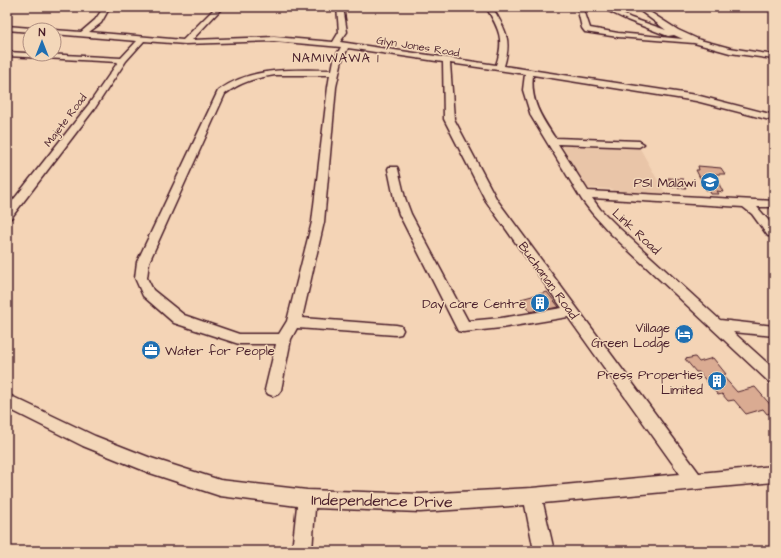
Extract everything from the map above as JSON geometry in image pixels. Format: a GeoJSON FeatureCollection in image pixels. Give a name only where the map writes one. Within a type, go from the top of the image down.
{"type":"FeatureCollection","features":[{"type":"Feature","properties":{"kind":"street"},"geometry":{"type":"LineString","coordinates":[[82,34],[98,21],[107,7]]}},
{"type":"Feature","properties":{"kind":"street"},"geometry":{"type":"LineString","coordinates":[[185,42],[220,7]]}},
{"type":"Feature","properties":{"kind":"street"},"geometry":{"type":"LineString","coordinates":[[273,390],[284,339],[287,331],[294,323],[318,222],[332,87],[343,32],[340,7]]}},
{"type":"Feature","properties":{"kind":"street"},"geometry":{"type":"LineString","coordinates":[[489,7],[500,26],[506,43],[505,52],[499,69]]}},
{"type":"Feature","properties":{"kind":"street"},"geometry":{"type":"LineString","coordinates":[[580,7],[588,30],[618,35],[700,43],[746,53],[774,57]]}},
{"type":"Feature","properties":{"kind":"street"},"geometry":{"type":"LineString","coordinates":[[603,7],[629,19],[700,43]]}},
{"type":"Feature","properties":{"kind":"street"},"geometry":{"type":"LineString","coordinates":[[638,7],[686,38]]}},
{"type":"Feature","properties":{"kind":"street"},"geometry":{"type":"LineString","coordinates":[[7,28],[22,29]]}},
{"type":"Feature","properties":{"kind":"street","name":"Glyn Jones Road"},"geometry":{"type":"LineString","coordinates":[[62,33],[185,42],[268,39],[340,45],[644,89],[696,98],[774,118]]}},
{"type":"Feature","properties":{"kind":"street","name":"Majete Road"},"geometry":{"type":"LineString","coordinates":[[7,216],[77,125],[124,60],[143,38]]}},
{"type":"Feature","properties":{"kind":"street"},"geometry":{"type":"LineString","coordinates":[[9,56],[124,60]]}},
{"type":"Feature","properties":{"kind":"street","name":"Buchanan Road"},"geometry":{"type":"LineString","coordinates":[[448,61],[446,63],[446,79],[449,119],[459,141],[492,201],[695,481]]}},
{"type":"Feature","properties":{"kind":"street"},"geometry":{"type":"LineString","coordinates":[[284,339],[239,339],[179,319],[148,293],[141,278],[143,262],[220,93],[227,87],[254,76],[267,74],[335,72]]}},
{"type":"Feature","properties":{"kind":"street","name":"Link Road"},"geometry":{"type":"LineString","coordinates":[[529,73],[527,90],[536,116],[596,211],[615,231],[774,378]]}},
{"type":"Feature","properties":{"kind":"street"},"geometry":{"type":"LineString","coordinates":[[552,141],[639,144]]}},
{"type":"Feature","properties":{"kind":"street"},"geometry":{"type":"LineString","coordinates":[[393,169],[404,213],[426,256],[454,304],[463,327],[501,323],[572,311]]}},
{"type":"Feature","properties":{"kind":"street"},"geometry":{"type":"LineString","coordinates":[[584,194],[747,204],[774,204]]}},
{"type":"Feature","properties":{"kind":"street"},"geometry":{"type":"LineString","coordinates":[[747,204],[756,212],[772,233]]}},
{"type":"Feature","properties":{"kind":"street"},"geometry":{"type":"LineString","coordinates":[[294,323],[396,330]]}},
{"type":"Feature","properties":{"kind":"street"},"geometry":{"type":"LineString","coordinates":[[718,325],[774,331]]}},
{"type":"Feature","properties":{"kind":"street","name":"Independence Drive"},"geometry":{"type":"LineString","coordinates":[[7,402],[89,441],[150,465],[220,488],[307,499],[420,503],[532,496],[774,474]]}},
{"type":"Feature","properties":{"kind":"street"},"geometry":{"type":"LineString","coordinates":[[532,496],[544,551]]}},
{"type":"Feature","properties":{"kind":"street"},"geometry":{"type":"LineString","coordinates":[[302,551],[307,499]]}},
{"type":"Feature","properties":{"kind":"shaded area"},"geometry":{"type":"Polygon","coordinates":[[[562,145],[638,145],[665,193],[616,194],[612,189],[584,188],[562,145]]]}},
{"type":"Feature","properties":{"kind":"building","name":"PSI Malawi"},"geometry":{"type":"Polygon","coordinates":[[[698,166],[721,168],[725,174],[714,174],[723,192],[717,191],[719,194],[711,194],[709,190],[706,190],[696,170],[699,170],[698,166]]]}},
{"type":"Feature","properties":{"kind":"building"},"geometry":{"type":"Polygon","coordinates":[[[668,178],[683,179],[686,188],[671,187],[668,178]]]}},
{"type":"Feature","properties":{"kind":"building","name":"Day care Centre"},"geometry":{"type":"Polygon","coordinates":[[[547,292],[559,307],[548,309],[547,307],[530,312],[521,299],[547,292]]]}},
{"type":"Feature","properties":{"kind":"building","name":"Press Properties Limited"},"geometry":{"type":"Polygon","coordinates":[[[695,357],[699,362],[713,358],[726,374],[722,375],[737,392],[755,387],[774,409],[774,412],[767,414],[763,409],[746,414],[734,400],[728,401],[722,394],[718,395],[699,372],[696,372],[685,359],[695,357]]]}},
{"type":"Feature","properties":{"kind":"place","name":"PSI Malawi"},"geometry":{"type":"Point","coordinates":[710,182]}},
{"type":"Feature","properties":{"kind":"place","name":"Day care Centre"},"geometry":{"type":"Point","coordinates":[540,303]}},
{"type":"Feature","properties":{"kind":"place","name":"Village Green Lodge"},"geometry":{"type":"Point","coordinates":[684,334]}},
{"type":"Feature","properties":{"kind":"place","name":"Water for People"},"geometry":{"type":"Point","coordinates":[151,350]}},
{"type":"Feature","properties":{"kind":"place","name":"Press Properties Limited"},"geometry":{"type":"Point","coordinates":[717,381]}},
{"type":"Feature","properties":{"kind":"district","name":"NAMIWAWA 1"},"geometry":{"type":"Point","coordinates":[336,57]}}]}
